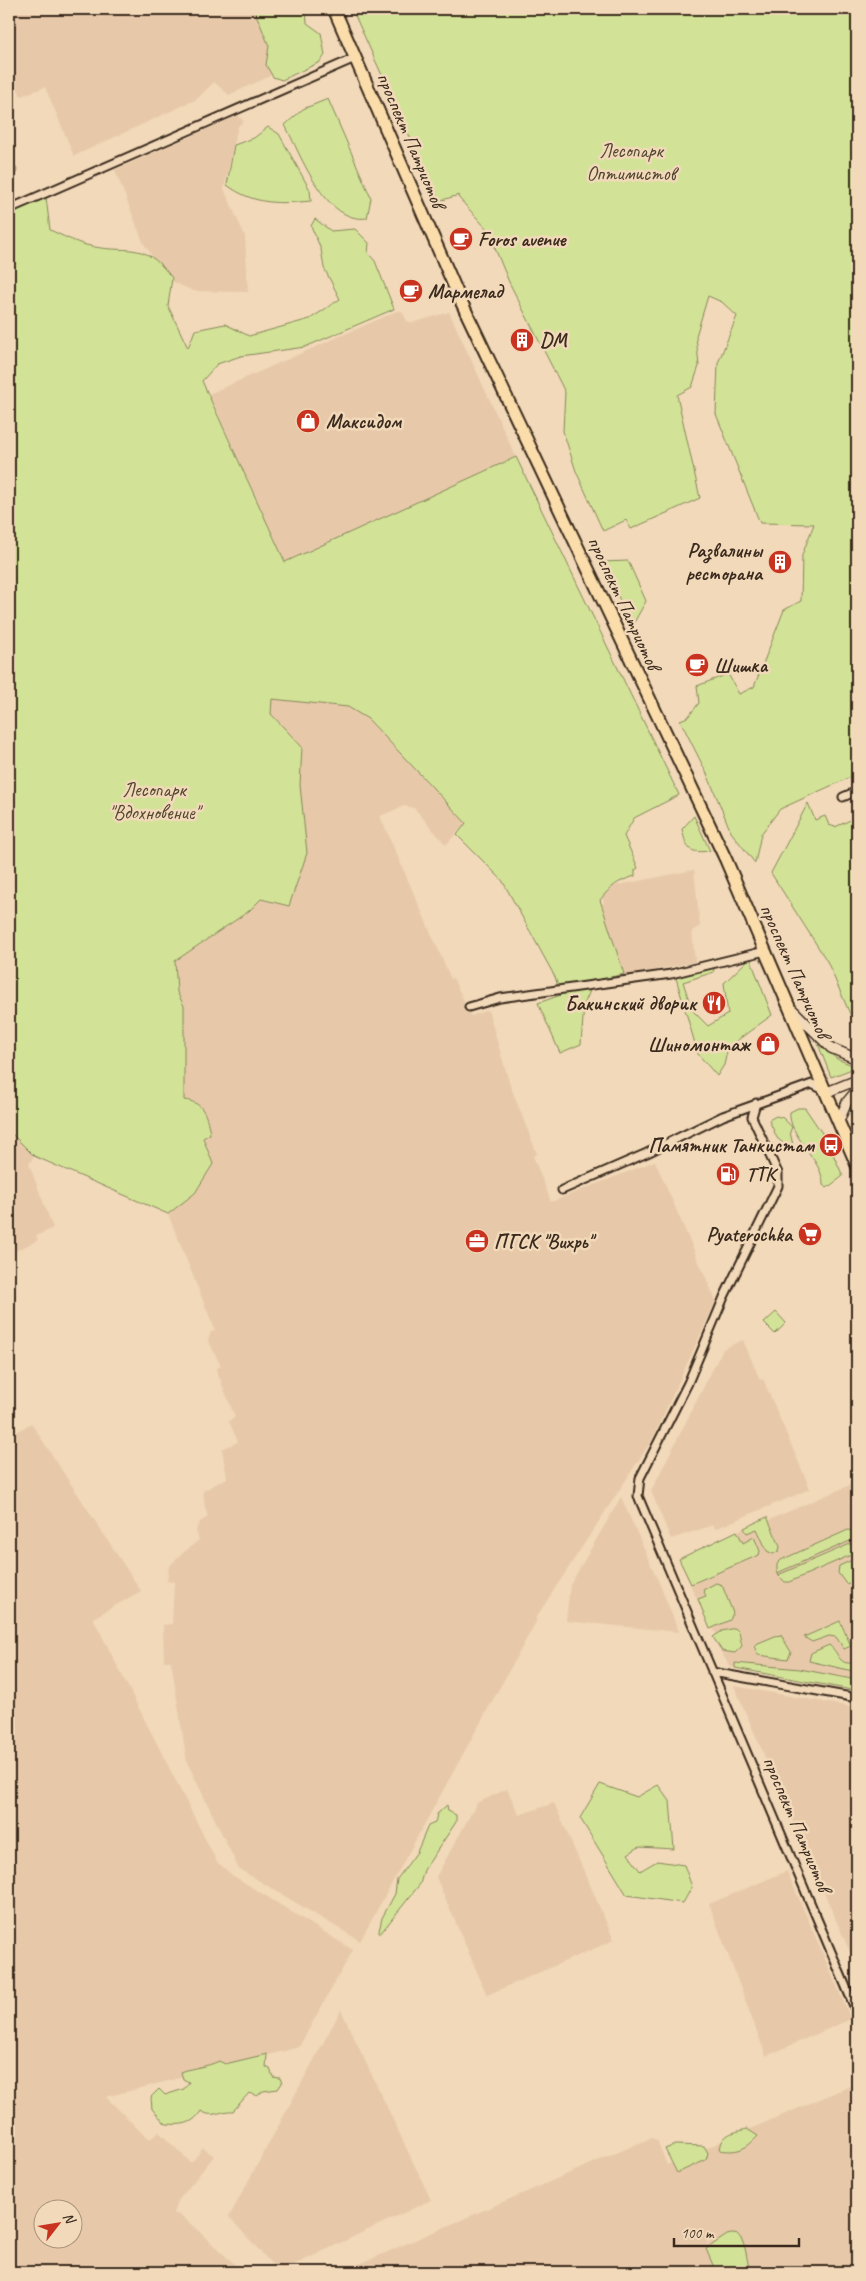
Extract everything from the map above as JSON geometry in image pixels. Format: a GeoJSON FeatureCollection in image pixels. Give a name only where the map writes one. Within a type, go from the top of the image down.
{"type":"FeatureCollection","features":[{"type":"Feature","properties":{"kind":"highway","name":"проспект Патриотов"},"geometry":{"type":"LineString","coordinates":[[334,9],[459,298],[726,860],[792,1009],[857,1165]]}},
{"type":"Feature","properties":{"kind":"street","name":"проспект Патриотов"},"geometry":{"type":"LineString","coordinates":[[9,209],[355,58]]}},
{"type":"Feature","properties":{"kind":"street"},"geometry":{"type":"LineString","coordinates":[[843,797],[857,791]]}},
{"type":"Feature","properties":{"kind":"street"},"geometry":{"type":"LineString","coordinates":[[469,1007],[500,998],[671,974],[765,951]]}},
{"type":"Feature","properties":{"kind":"street"},"geometry":{"type":"LineString","coordinates":[[792,1009],[831,1048],[857,1059]]}},
{"type":"Feature","properties":{"kind":"street"},"geometry":{"type":"LineString","coordinates":[[562,1190],[756,1103],[812,1084],[827,1092],[857,1080]]}},
{"type":"Feature","properties":{"kind":"street"},"geometry":{"type":"LineString","coordinates":[[839,1121],[847,1102],[857,1090]]}},
{"type":"Feature","properties":{"kind":"street","name":"проспект Патриотов"},"geometry":{"type":"LineString","coordinates":[[756,1103],[752,1117],[778,1173],[778,1186],[724,1297],[688,1384],[640,1478],[638,1496],[857,2013]]}},
{"type":"Feature","properties":{"kind":"street"},"geometry":{"type":"LineString","coordinates":[[712,1672],[857,1698]]}},
{"type":"Feature","properties":{"kind":"shaded area"},"geometry":{"type":"Polygon","coordinates":[[[9,9],[267,9],[283,70],[229,95],[214,82],[197,99],[74,156],[45,87],[21,96],[9,69],[9,9]]]}},
{"type":"Feature","properties":{"kind":"shaded area"},"geometry":{"type":"Polygon","coordinates":[[[238,115],[244,122],[238,126],[224,189],[245,236],[248,292],[193,291],[167,279],[143,242],[115,170],[238,115]]]}},
{"type":"Feature","properties":{"kind":"shaded area"},"geometry":{"type":"Polygon","coordinates":[[[397,311],[402,311],[407,321],[412,323],[449,312],[516,457],[285,562],[209,394],[397,311]]]}},
{"type":"Feature","properties":{"kind":"shaded area"},"geometry":{"type":"Polygon","coordinates":[[[272,699],[348,707],[368,719],[466,823],[446,845],[414,808],[404,806],[380,816],[451,979],[453,978],[471,1016],[488,1010],[510,1085],[537,1154],[533,1156],[551,1202],[655,1161],[716,1301],[652,1440],[535,1619],[537,1620],[360,1941],[239,1869],[187,1762],[171,1661],[164,1661],[163,1625],[172,1624],[174,1582],[167,1581],[169,1567],[199,1540],[196,1530],[200,1522],[208,1517],[203,1491],[227,1478],[222,1449],[238,1442],[229,1421],[235,1417],[216,1369],[221,1366],[208,1340],[211,1332],[215,1330],[168,1214],[195,1193],[213,1164],[203,1137],[184,1100],[184,1006],[177,992],[175,961],[249,911],[261,899],[288,906],[302,747],[271,714],[272,699]]]}},
{"type":"Feature","properties":{"kind":"shaded area"},"geometry":{"type":"Polygon","coordinates":[[[694,870],[700,926],[692,931],[695,962],[619,977],[599,907],[604,902],[599,889],[694,870]]]}},
{"type":"Feature","properties":{"kind":"shaded area"},"geometry":{"type":"Polygon","coordinates":[[[9,1131],[34,1156],[29,1164],[53,1228],[36,1236],[38,1240],[9,1254],[9,1131]]]}},
{"type":"Feature","properties":{"kind":"shaded area"},"geometry":{"type":"Polygon","coordinates":[[[743,1340],[760,1380],[763,1379],[810,1489],[715,1529],[713,1525],[671,1539],[651,1491],[723,1349],[743,1340]]]}},
{"type":"Feature","properties":{"kind":"shaded area"},"geometry":{"type":"Polygon","coordinates":[[[31,1423],[141,1591],[93,1618],[217,1862],[232,1875],[353,1950],[299,2047],[106,2097],[149,2140],[159,2132],[191,2163],[203,2148],[214,2156],[177,2202],[173,2213],[182,2216],[243,2272],[9,2272],[9,1437],[31,1423]]]}},
{"type":"Feature","properties":{"kind":"shaded area"},"geometry":{"type":"Polygon","coordinates":[[[857,1482],[857,1691],[730,1667],[713,1637],[716,1634],[713,1629],[710,1629],[679,1559],[767,1517],[769,1520],[857,1482]]]}},
{"type":"Feature","properties":{"kind":"shaded area"},"geometry":{"type":"Polygon","coordinates":[[[621,1497],[679,1632],[566,1621],[570,1585],[621,1497]]]}},
{"type":"Feature","properties":{"kind":"shaded area"},"geometry":{"type":"Polygon","coordinates":[[[734,1686],[857,1708],[857,1968],[734,1686]]]}},
{"type":"Feature","properties":{"kind":"shaded area"},"geometry":{"type":"Polygon","coordinates":[[[507,1789],[519,1815],[554,1803],[614,1940],[487,1995],[436,1877],[477,1803],[507,1789]]]}},
{"type":"Feature","properties":{"kind":"shaded area"},"geometry":{"type":"Polygon","coordinates":[[[787,1871],[851,2019],[766,2056],[709,1904],[787,1871]]]}},
{"type":"Feature","properties":{"kind":"shaded area"},"geometry":{"type":"Polygon","coordinates":[[[341,2010],[431,2200],[279,2272],[229,2217],[341,2010]]]}},
{"type":"Feature","properties":{"kind":"shaded area"},"geometry":{"type":"Polygon","coordinates":[[[857,2083],[857,2272],[341,2272],[651,2138],[657,2140],[667,2165],[857,2083]]]}},
{"type":"Feature","properties":{"kind":"green space"},"geometry":{"type":"Polygon","coordinates":[[[254,9],[306,9],[307,23],[321,33],[325,55],[320,62],[282,80],[273,77],[266,65],[269,46],[254,9]]]}},
{"type":"Feature","properties":{"kind":"green space","name":"Лесопарк Оптимистов"},"geometry":{"type":"Polygon","coordinates":[[[352,9],[857,9],[857,774],[780,809],[761,834],[755,863],[731,832],[708,776],[680,720],[688,717],[699,703],[697,686],[728,674],[739,694],[754,687],[784,610],[801,601],[802,555],[814,524],[760,523],[716,414],[718,363],[737,316],[722,302],[708,296],[696,336],[699,366],[692,387],[677,395],[700,498],[631,529],[626,520],[603,531],[576,471],[563,431],[565,392],[509,282],[487,229],[458,197],[459,195],[439,201],[352,9]]]}},
{"type":"Feature","properties":{"kind":"green space"},"geometry":{"type":"Polygon","coordinates":[[[328,99],[371,198],[367,218],[352,217],[339,210],[327,199],[316,185],[285,125],[303,109],[328,99]]]}},
{"type":"Feature","properties":{"kind":"green space"},"geometry":{"type":"Polygon","coordinates":[[[268,127],[279,134],[310,190],[311,201],[267,202],[237,192],[227,185],[234,145],[254,138],[268,127]]]}},
{"type":"Feature","properties":{"kind":"green space"},"geometry":{"type":"Polygon","coordinates":[[[9,155],[17,170],[14,179],[9,183],[9,155]]]}},
{"type":"Feature","properties":{"kind":"green space","name":"Лесопарк \"Вдохновение\""},"geometry":{"type":"Polygon","coordinates":[[[46,197],[50,230],[86,245],[142,252],[152,257],[161,265],[172,278],[168,306],[188,348],[195,330],[225,324],[249,336],[310,319],[340,299],[324,268],[321,249],[311,226],[315,219],[331,231],[355,229],[369,243],[368,253],[375,261],[394,309],[305,347],[241,356],[217,364],[202,381],[285,562],[516,457],[679,795],[634,818],[624,836],[638,868],[635,870],[635,876],[615,885],[600,900],[624,974],[594,981],[584,1005],[581,1044],[560,1053],[538,1003],[561,995],[555,977],[502,880],[457,835],[466,823],[368,719],[348,707],[272,699],[271,714],[302,747],[300,785],[307,853],[289,906],[261,899],[249,911],[175,961],[177,992],[184,1006],[184,1100],[196,1104],[206,1116],[210,1134],[203,1138],[213,1164],[195,1193],[168,1214],[34,1156],[9,1131],[9,212],[46,197]]]}},
{"type":"Feature","properties":{"kind":"green space"},"geometry":{"type":"Polygon","coordinates":[[[628,561],[646,601],[632,626],[602,562],[628,561]]]}},
{"type":"Feature","properties":{"kind":"green space"},"geometry":{"type":"Polygon","coordinates":[[[808,803],[815,820],[825,816],[829,825],[835,827],[857,817],[857,1030],[827,961],[771,873],[808,803]]]}},
{"type":"Feature","properties":{"kind":"green space"},"geometry":{"type":"Polygon","coordinates":[[[694,816],[710,851],[693,851],[686,842],[682,829],[694,816]]]}},
{"type":"Feature","properties":{"kind":"green space"},"geometry":{"type":"Polygon","coordinates":[[[750,958],[772,1015],[728,1047],[724,1065],[717,1076],[698,1054],[676,978],[713,967],[714,972],[683,982],[692,1010],[708,1026],[728,1014],[724,983],[750,958]]]}},
{"type":"Feature","properties":{"kind":"green space"},"geometry":{"type":"Polygon","coordinates":[[[818,1044],[837,1059],[857,1067],[831,1077],[818,1044]]]}},
{"type":"Feature","properties":{"kind":"green space"},"geometry":{"type":"Polygon","coordinates":[[[857,1092],[857,1135],[851,1118],[851,1108],[857,1092]]]}},
{"type":"Feature","properties":{"kind":"green space"},"geometry":{"type":"Polygon","coordinates":[[[798,1108],[805,1108],[826,1139],[843,1176],[827,1188],[823,1185],[818,1167],[794,1130],[790,1112],[798,1108]]]}},
{"type":"Feature","properties":{"kind":"green space"},"geometry":{"type":"Polygon","coordinates":[[[776,1116],[783,1118],[792,1127],[790,1132],[793,1145],[788,1147],[777,1138],[769,1120],[776,1116]]]}},
{"type":"Feature","properties":{"kind":"green space"},"geometry":{"type":"Polygon","coordinates":[[[776,1312],[786,1323],[775,1334],[764,1323],[776,1312]]]}},
{"type":"Feature","properties":{"kind":"green space"},"geometry":{"type":"Polygon","coordinates":[[[767,1517],[780,1546],[779,1551],[773,1554],[767,1551],[757,1529],[747,1533],[744,1528],[767,1517]]]}},
{"type":"Feature","properties":{"kind":"green space"},"geometry":{"type":"Polygon","coordinates":[[[848,1530],[857,1532],[857,1544],[850,1541],[777,1573],[777,1564],[781,1560],[848,1530]]]}},
{"type":"Feature","properties":{"kind":"green space"},"geometry":{"type":"Polygon","coordinates":[[[737,1531],[743,1543],[754,1537],[760,1551],[759,1555],[691,1584],[679,1559],[737,1531]]]}},
{"type":"Feature","properties":{"kind":"green space"},"geometry":{"type":"Polygon","coordinates":[[[850,1544],[857,1546],[857,1554],[789,1582],[785,1582],[778,1575],[850,1544]]]}},
{"type":"Feature","properties":{"kind":"green space"},"geometry":{"type":"Polygon","coordinates":[[[857,1560],[857,1580],[846,1584],[838,1573],[839,1566],[857,1560]]]}},
{"type":"Feature","properties":{"kind":"green space"},"geometry":{"type":"Polygon","coordinates":[[[716,1583],[722,1585],[733,1613],[730,1620],[710,1629],[698,1599],[706,1596],[703,1590],[716,1583]]]}},
{"type":"Feature","properties":{"kind":"green space"},"geometry":{"type":"Polygon","coordinates":[[[840,1621],[851,1646],[844,1649],[836,1637],[829,1636],[812,1642],[804,1637],[840,1621]]]}},
{"type":"Feature","properties":{"kind":"green space"},"geometry":{"type":"Polygon","coordinates":[[[735,1628],[739,1632],[742,1646],[735,1653],[722,1651],[713,1637],[722,1631],[735,1628]]]}},
{"type":"Feature","properties":{"kind":"green space"},"geometry":{"type":"Polygon","coordinates":[[[781,1635],[791,1652],[788,1659],[758,1655],[754,1646],[756,1644],[781,1635]]]}},
{"type":"Feature","properties":{"kind":"green space"},"geometry":{"type":"Polygon","coordinates":[[[829,1645],[840,1659],[846,1663],[857,1662],[857,1672],[809,1661],[811,1653],[829,1645]]]}},
{"type":"Feature","properties":{"kind":"green space"},"geometry":{"type":"Polygon","coordinates":[[[735,1663],[800,1669],[857,1680],[857,1691],[735,1668],[735,1663]]]}},
{"type":"Feature","properties":{"kind":"green space"},"geometry":{"type":"Polygon","coordinates":[[[600,1784],[637,1797],[658,1785],[670,1801],[674,1849],[639,1847],[628,1854],[640,1871],[657,1861],[684,1865],[692,1887],[683,1903],[627,1895],[580,1818],[600,1784]]]}},
{"type":"Feature","properties":{"kind":"green space"},"geometry":{"type":"Polygon","coordinates":[[[447,1805],[448,1811],[456,1815],[456,1822],[424,1870],[420,1884],[380,1934],[382,1918],[395,1894],[397,1879],[417,1852],[428,1826],[435,1823],[437,1814],[447,1805]]]}},
{"type":"Feature","properties":{"kind":"green space"},"geometry":{"type":"Polygon","coordinates":[[[267,2054],[266,2067],[270,2069],[273,2077],[280,2078],[282,2083],[278,2089],[263,2091],[257,2096],[249,2093],[233,2111],[209,2114],[201,2111],[190,2122],[166,2124],[152,2109],[151,2097],[159,2089],[165,2095],[184,2089],[189,2082],[183,2079],[181,2072],[219,2061],[225,2064],[267,2054]]]}},
{"type":"Feature","properties":{"kind":"green space"},"geometry":{"type":"Polygon","coordinates":[[[747,2129],[758,2136],[750,2144],[732,2151],[720,2150],[725,2137],[747,2129]]]}},
{"type":"Feature","properties":{"kind":"green space"},"geometry":{"type":"Polygon","coordinates":[[[675,2145],[704,2146],[708,2153],[706,2160],[677,2173],[665,2149],[675,2145]]]}},
{"type":"Feature","properties":{"kind":"green space"},"geometry":{"type":"Polygon","coordinates":[[[736,2233],[744,2246],[750,2272],[716,2272],[706,2249],[727,2235],[736,2233]]]}},
{"type":"Feature","properties":{"kind":"place","name":"Foros avenue"},"geometry":{"type":"Point","coordinates":[461,239]}},
{"type":"Feature","properties":{"kind":"place","name":"Мармелад"},"geometry":{"type":"Point","coordinates":[411,291]}},
{"type":"Feature","properties":{"kind":"place","name":"DM"},"geometry":{"type":"Point","coordinates":[522,340]}},
{"type":"Feature","properties":{"kind":"place","name":"Максидом"},"geometry":{"type":"Point","coordinates":[308,421]}},
{"type":"Feature","properties":{"kind":"place","name":"Развалины ресторана"},"geometry":{"type":"Point","coordinates":[780,562]}},
{"type":"Feature","properties":{"kind":"place","name":"Шишка"},"geometry":{"type":"Point","coordinates":[697,665]}},
{"type":"Feature","properties":{"kind":"place","name":"Бакинский дворик"},"geometry":{"type":"Point","coordinates":[714,1003]}},
{"type":"Feature","properties":{"kind":"place","name":"Шиномонтаж"},"geometry":{"type":"Point","coordinates":[768,1044]}},
{"type":"Feature","properties":{"kind":"place","name":"Памятник Танкистам"},"geometry":{"type":"Point","coordinates":[831,1145]}},
{"type":"Feature","properties":{"kind":"place","name":"ТТК"},"geometry":{"type":"Point","coordinates":[728,1174]}},
{"type":"Feature","properties":{"kind":"place","name":"Pyaterochka"},"geometry":{"type":"Point","coordinates":[810,1234]}},
{"type":"Feature","properties":{"kind":"place","name":"ПГСК \"Вихрь\""},"geometry":{"type":"Point","coordinates":[477,1241]}}]}
